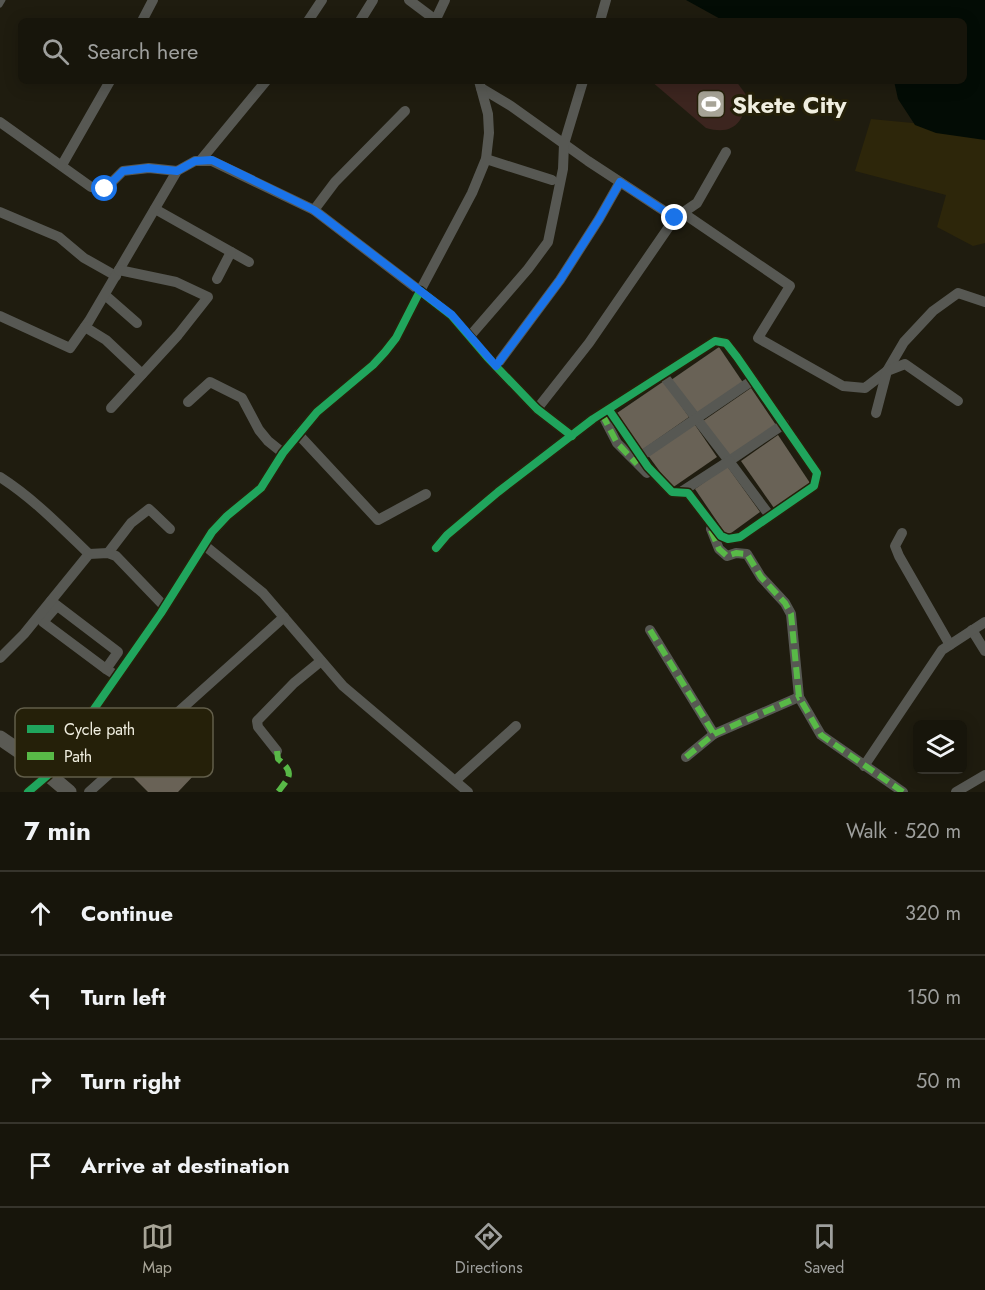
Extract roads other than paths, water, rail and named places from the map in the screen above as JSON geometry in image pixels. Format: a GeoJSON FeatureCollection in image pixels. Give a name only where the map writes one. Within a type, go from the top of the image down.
{"type":"FeatureCollection","features":[{"type":"Feature","properties":{"kind":"street"},"geometry":{"type":"LineString","coordinates":[[144,18],[153,0]]}},
{"type":"Feature","properties":{"kind":"street"},"geometry":{"type":"LineString","coordinates":[[310,18],[322,0]]}},
{"type":"Feature","properties":{"kind":"street"},"geometry":{"type":"LineString","coordinates":[[362,18],[373,0]]}},
{"type":"Feature","properties":{"kind":"street"},"geometry":{"type":"LineString","coordinates":[[409,0],[433,18]]}},
{"type":"Feature","properties":{"kind":"street"},"geometry":{"type":"LineString","coordinates":[[437,18],[445,0]]}},
{"type":"Feature","properties":{"kind":"street"},"geometry":{"type":"LineString","coordinates":[[601,18],[606,0]]}},
{"type":"Feature","properties":{"kind":"street"},"geometry":{"type":"LineString","coordinates":[[62,165],[108,84]]}},
{"type":"Feature","properties":{"kind":"street"},"geometry":{"type":"LineString","coordinates":[[200,161],[264,84]]}},
{"type":"Feature","properties":{"kind":"street"},"geometry":{"type":"LineString","coordinates":[[480,84],[620,182],[790,286],[758,338],[843,386],[865,388],[887,371],[905,364],[958,401]]}},
{"type":"Feature","properties":{"kind":"street"},"geometry":{"type":"LineString","coordinates":[[95,708],[165,607],[212,532],[227,516],[261,488],[283,453],[317,412],[373,365],[396,338],[472,193],[486,159],[489,123],[480,84]]}},
{"type":"Feature","properties":{"kind":"street"},"geometry":{"type":"LineString","coordinates":[[470,336],[528,269],[548,242],[563,170],[564,144],[582,84]]}},
{"type":"Feature","properties":{"kind":"street"},"geometry":{"type":"LineString","coordinates":[[314,210],[335,182],[405,111]]}},
{"type":"Feature","properties":{"kind":"street"},"geometry":{"type":"LineString","coordinates":[[0,122],[91,187],[105,189],[123,171],[148,168],[177,171]]}},
{"type":"Feature","properties":{"kind":"street"},"geometry":{"type":"LineString","coordinates":[[537,409],[589,343],[679,216],[697,203],[726,152]]}},
{"type":"Feature","properties":{"kind":"street"},"geometry":{"type":"LineString","coordinates":[[486,159],[552,180]]}},
{"type":"Feature","properties":{"kind":"street"},"geometry":{"type":"LineString","coordinates":[[0,316],[70,348],[105,295],[177,171],[195,161],[212,160],[314,210],[452,315],[537,409],[572,436]]}},
{"type":"Feature","properties":{"kind":"street"},"geometry":{"type":"LineString","coordinates":[[496,366],[560,280],[620,182]]}},
{"type":"Feature","properties":{"kind":"street"},"geometry":{"type":"LineString","coordinates":[[155,209],[249,262]]}},
{"type":"Feature","properties":{"kind":"street"},"geometry":{"type":"LineString","coordinates":[[0,212],[58,237],[84,258],[118,273],[176,282],[208,297],[178,335],[111,408]]}},
{"type":"Feature","properties":{"kind":"street"},"geometry":{"type":"LineString","coordinates":[[217,279],[231,252]]}},
{"type":"Feature","properties":{"kind":"street"},"geometry":{"type":"LineString","coordinates":[[876,413],[887,371],[904,342],[926,318],[958,293],[985,302]]}},
{"type":"Feature","properties":{"kind":"street"},"geometry":{"type":"LineString","coordinates":[[105,295],[137,323]]}},
{"type":"Feature","properties":{"kind":"street"},"geometry":{"type":"LineString","coordinates":[[85,327],[106,340],[142,374]]}},
{"type":"Feature","properties":{"kind":"street"},"geometry":{"type":"LineString","coordinates":[[436,548],[447,535],[498,492],[572,436],[606,412],[715,341],[726,343],[784,424],[817,473],[814,486],[740,537],[728,539],[721,536],[688,493],[672,492],[606,412]]}},
{"type":"Feature","properties":{"kind":"street"},"geometry":{"type":"LineString","coordinates":[[663,375],[770,516]]}},
{"type":"Feature","properties":{"kind":"street"},"geometry":{"type":"LineString","coordinates":[[641,456],[753,380]]}},
{"type":"Feature","properties":{"kind":"street"},"geometry":{"type":"LineString","coordinates":[[188,402],[210,382],[232,392],[242,398],[259,430],[283,453]]}},
{"type":"Feature","properties":{"kind":"street"},"geometry":{"type":"LineString","coordinates":[[606,412],[617,442],[664,489],[699,509],[719,549],[727,556],[736,553],[747,554],[761,577],[785,603],[792,620],[800,697],[820,735],[903,792]]}},
{"type":"Feature","properties":{"kind":"street"},"geometry":{"type":"LineString","coordinates":[[681,492],[784,424]]}},
{"type":"Feature","properties":{"kind":"street"},"geometry":{"type":"LineString","coordinates":[[298,434],[378,520],[426,494]]}},
{"type":"Feature","properties":{"kind":"street"},"geometry":{"type":"LineString","coordinates":[[0,477],[13,485],[55,521],[89,554],[108,553],[116,556],[165,607]]}},
{"type":"Feature","properties":{"kind":"street"},"geometry":{"type":"LineString","coordinates":[[108,553],[131,523],[149,509],[170,529]]}},
{"type":"Feature","properties":{"kind":"street"},"geometry":{"type":"LineString","coordinates":[[902,533],[895,546],[898,556],[950,645]]}},
{"type":"Feature","properties":{"kind":"street"},"geometry":{"type":"LineString","coordinates":[[204,545],[263,592],[343,686],[468,792]]}},
{"type":"Feature","properties":{"kind":"street"},"geometry":{"type":"LineString","coordinates":[[89,554],[43,622],[117,676]]}},
{"type":"Feature","properties":{"kind":"street"},"geometry":{"type":"LineString","coordinates":[[0,658],[54,603]]}},
{"type":"Feature","properties":{"kind":"street"},"geometry":{"type":"LineString","coordinates":[[54,603],[118,652],[106,669]]}},
{"type":"Feature","properties":{"kind":"street"},"geometry":{"type":"LineString","coordinates":[[183,708],[284,617]]}},
{"type":"Feature","properties":{"kind":"street"},"geometry":{"type":"LineString","coordinates":[[864,766],[942,650],[985,622]]}},
{"type":"Feature","properties":{"kind":"street"},"geometry":{"type":"LineString","coordinates":[[650,630],[714,735]]}},
{"type":"Feature","properties":{"kind":"street"},"geometry":{"type":"LineString","coordinates":[[972,630],[985,651]]}},
{"type":"Feature","properties":{"kind":"street"},"geometry":{"type":"LineString","coordinates":[[277,751],[258,727],[257,721],[294,682],[321,661]]}},
{"type":"Feature","properties":{"kind":"street"},"geometry":{"type":"LineString","coordinates":[[686,757],[714,735],[800,697]]}},
{"type":"Feature","properties":{"kind":"street"},"geometry":{"type":"LineString","coordinates":[[456,780],[516,726]]}},
{"type":"Feature","properties":{"kind":"street"},"geometry":{"type":"LineString","coordinates":[[0,738],[15,748]]}},
{"type":"Feature","properties":{"kind":"street"},"geometry":{"type":"LineString","coordinates":[[956,792],[985,774]]}},
{"type":"Feature","properties":{"kind":"street"},"geometry":{"type":"LineString","coordinates":[[28,792],[46,777]]}},
{"type":"Feature","properties":{"kind":"street"},"geometry":{"type":"LineString","coordinates":[[50,777],[69,792]]}},
{"type":"Feature","properties":{"kind":"street"},"geometry":{"type":"LineString","coordinates":[[89,792],[106,777]]}},
{"type":"Feature","properties":{"kind":"lane"},"geometry":{"type":"LineString","coordinates":[[0,5],[3,0]]}},
{"type":"Feature","properties":{"kind":"place","name":"Skete City"},"geometry":{"type":"Point","coordinates":[711,104]}}]}
